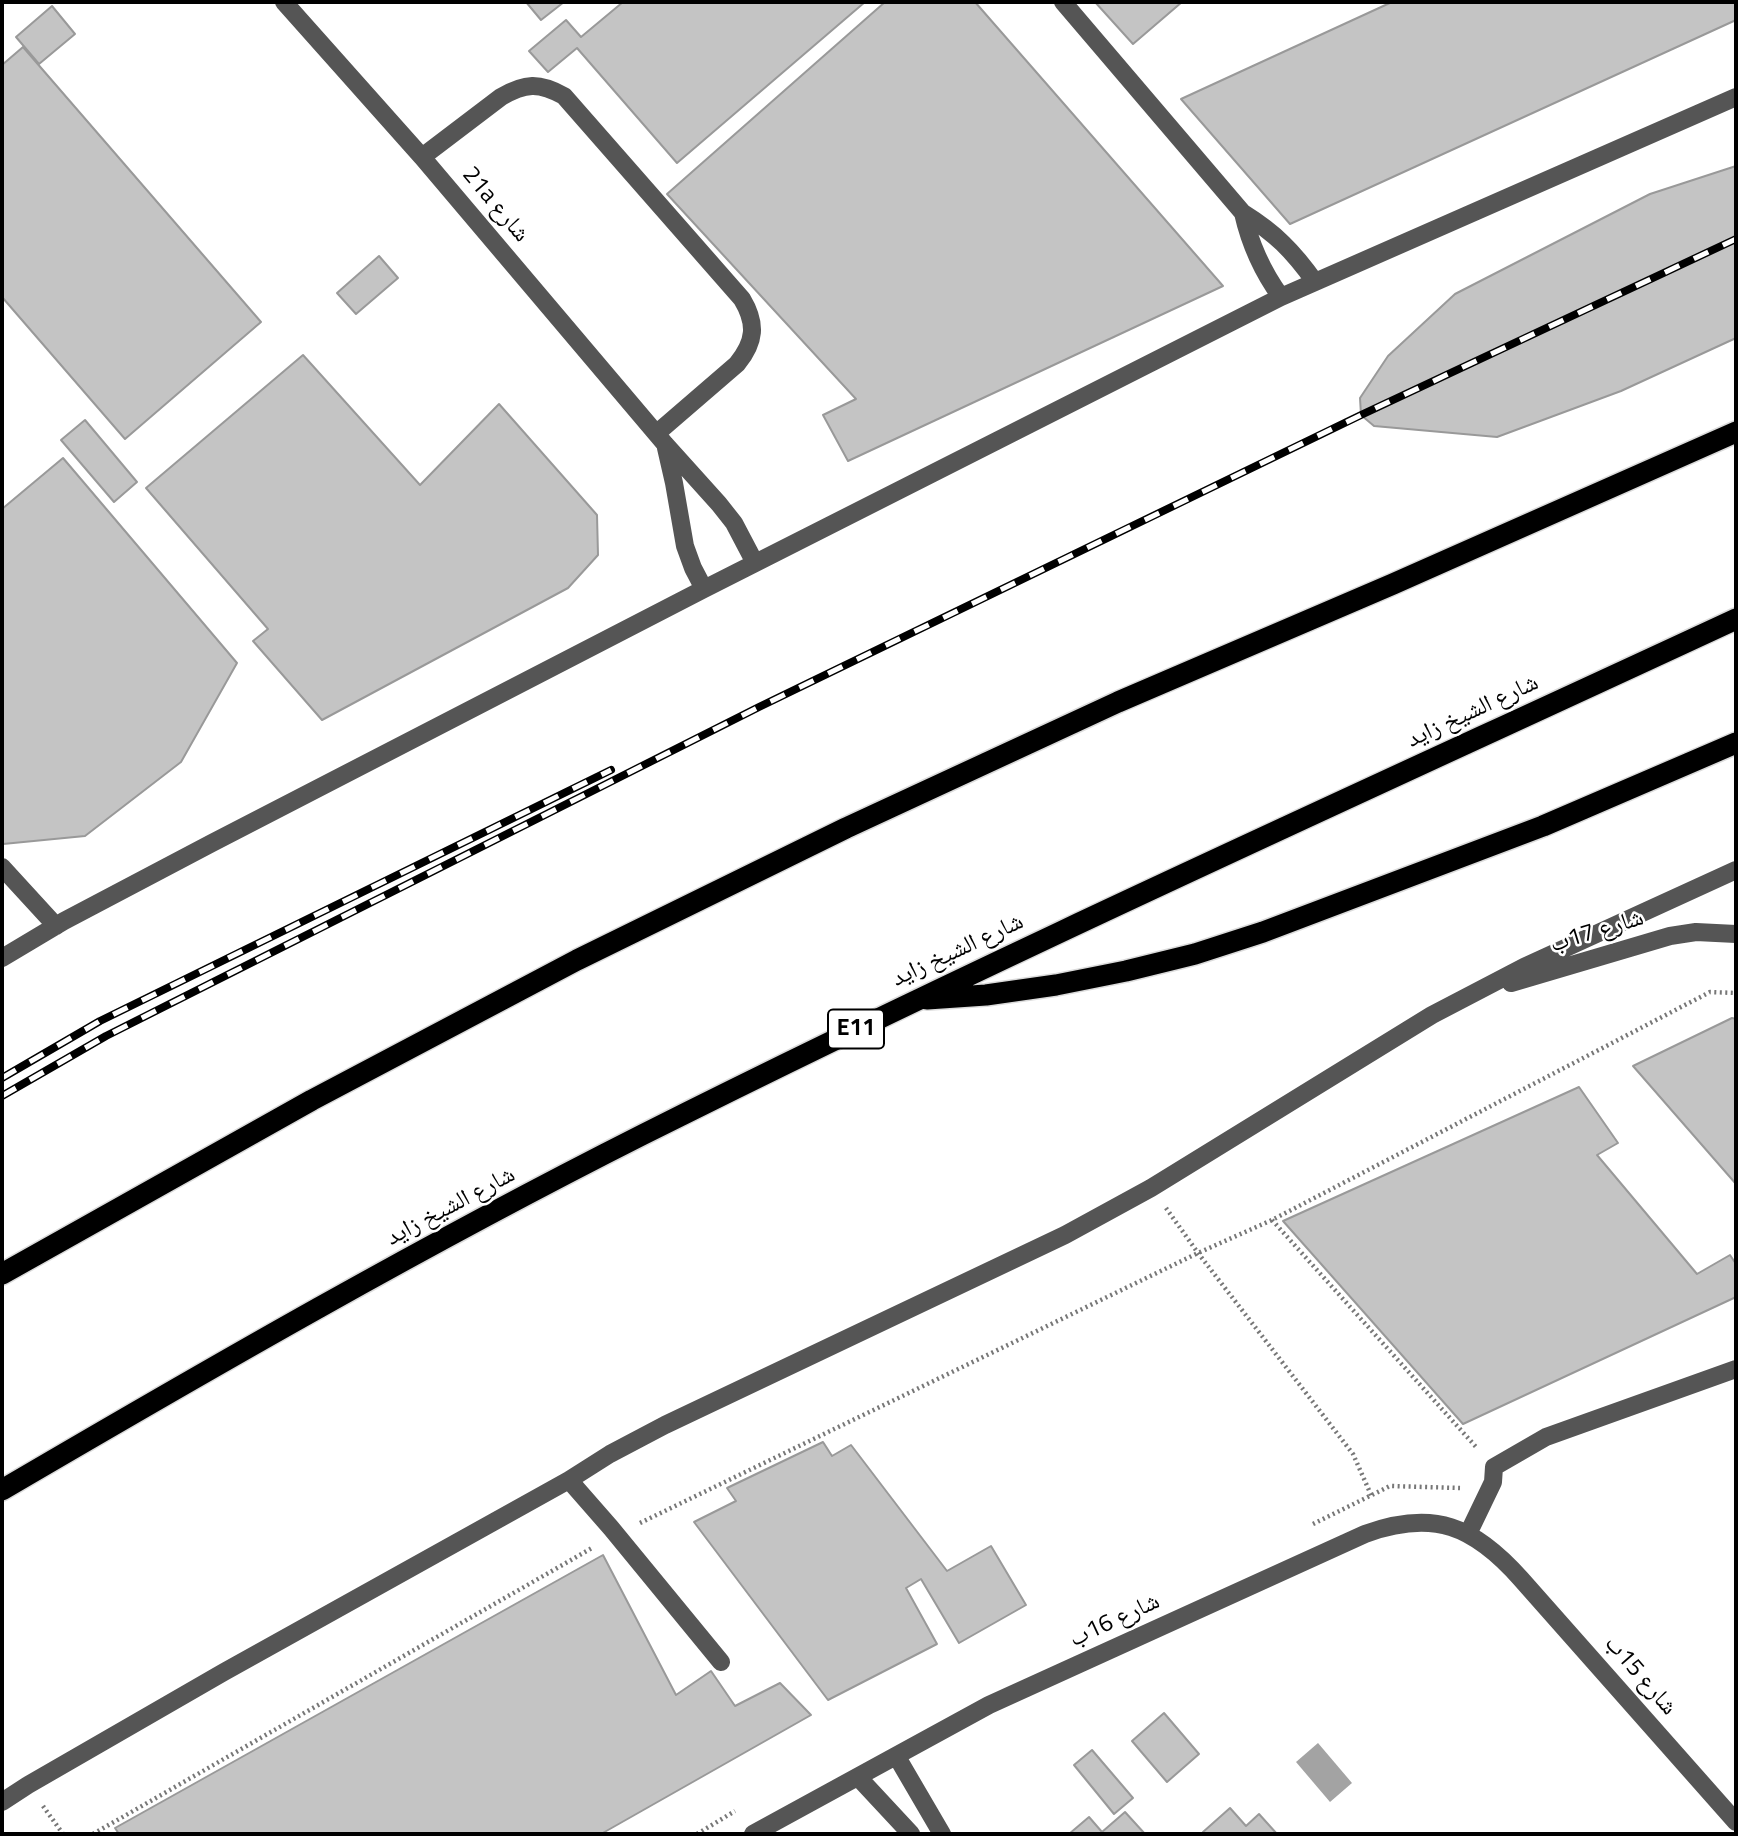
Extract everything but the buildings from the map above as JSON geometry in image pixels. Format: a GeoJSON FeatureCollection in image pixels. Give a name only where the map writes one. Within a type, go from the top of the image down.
{"type":"FeatureCollection","features":[{"type":"Feature","properties":{"kind":"highway"},"geometry":{"type":"LineString","coordinates":[[2,1274],[312,1100],[577,960],[821,840],[1118,702],[1736,432]]}},
{"type":"Feature","properties":{"kind":"highway","name":"شارع الشيخ زايد"},"geometry":{"type":"LineString","coordinates":[[2,1490],[189,1380],[412,1257],[637,1138],[915,1000],[1736,619]]}},
{"type":"Feature","properties":{"kind":"highway"},"geometry":{"type":"LineString","coordinates":[[915,1000],[986,995],[1056,985],[1126,971],[1206,950],[1263,932],[1543,826],[1736,743]]}},
{"type":"Feature","properties":{"kind":"street","name":"21a شارع"},"geometry":{"type":"LineString","coordinates":[[284,2],[422,157],[719,504],[755,563]]}},
{"type":"Feature","properties":{"kind":"street"},"geometry":{"type":"LineString","coordinates":[[1063,2],[1243,213],[1283,242],[1315,282]]}},
{"type":"Feature","properties":{"kind":"street"},"geometry":{"type":"LineString","coordinates":[[422,157],[512,90],[525,86],[552,89],[564,96],[742,299],[750,311],[753,325],[746,353],[661,438]]}},
{"type":"Feature","properties":{"kind":"street"},"geometry":{"type":"LineString","coordinates":[[2,958],[56,926],[212,843],[755,563],[1281,297],[1736,97]]}},
{"type":"Feature","properties":{"kind":"street"},"geometry":{"type":"LineString","coordinates":[[1243,213],[1256,258],[1281,297]]}},
{"type":"Feature","properties":{"kind":"street","name":"21a شارع"},"geometry":{"type":"LineString","coordinates":[[661,438],[674,483],[685,546],[705,589]]}},
{"type":"Feature","properties":{"kind":"street"},"geometry":{"type":"LineString","coordinates":[[2,867],[56,926]]}},
{"type":"Feature","properties":{"kind":"street"},"geometry":{"type":"LineString","coordinates":[[2,1802],[224,1672],[569,1480],[610,1454],[665,1425],[1065,1235],[1151,1188],[1432,1016],[1524,967],[1736,870]]}},
{"type":"Feature","properties":{"kind":"street","name":"شارع 17ب"},"geometry":{"type":"LineString","coordinates":[[1475,994],[1670,936],[1696,932],[1736,934]]}},
{"type":"Feature","properties":{"kind":"street"},"geometry":{"type":"LineString","coordinates":[[1468,1534],[1493,1482],[1494,1467],[1546,1437],[1736,1369]]}},
{"type":"Feature","properties":{"kind":"street"},"geometry":{"type":"LineString","coordinates":[[569,1480],[720,1662]]}},
{"type":"Feature","properties":{"kind":"street","name":"شارع 16ب"},"geometry":{"type":"LineString","coordinates":[[753,1834],[989,1705],[1385,1526],[1427,1522],[1448,1526],[1489,1546],[1506,1562]]}},
{"type":"Feature","properties":{"kind":"street","name":"شارع 15ب"},"geometry":{"type":"LineString","coordinates":[[1506,1562],[1736,1822]]}},
{"type":"Feature","properties":{"kind":"street"},"geometry":{"type":"LineString","coordinates":[[897,1757],[943,1834]]}},
{"type":"Feature","properties":{"kind":"street"},"geometry":{"type":"LineString","coordinates":[[858,1777],[911,1834]]}},
{"type":"Feature","properties":{"kind":"path"},"geometry":{"type":"LineString","coordinates":[[93,1834],[615,1535],[1198,1253],[1272,1220],[1710,992],[1736,993]]}},
{"type":"Feature","properties":{"kind":"path"},"geometry":{"type":"LineString","coordinates":[[1151,1188],[1353,1454],[1385,1526]]}},
{"type":"Feature","properties":{"kind":"path"},"geometry":{"type":"LineString","coordinates":[[1272,1220],[1494,1467]]}},
{"type":"Feature","properties":{"kind":"path"},"geometry":{"type":"LineString","coordinates":[[1310,1525],[1390,1486],[1470,1489],[1483,1500]]}},
{"type":"Feature","properties":{"kind":"path"},"geometry":{"type":"LineString","coordinates":[[697,1834],[745,1804]]}},
{"type":"Feature","properties":{"kind":"shaded area"},"geometry":{"type":"Polygon","coordinates":[[[1318,1743],[1352,1783],[1330,1802],[1296,1762],[1318,1743]]]}},
{"type":"Feature","properties":{"kind":"railway"},"geometry":{"type":"LineString","coordinates":[[2,1096],[106,1036],[759,707],[1361,415],[1736,239]]}},
{"type":"Feature","properties":{"kind":"railway"},"geometry":{"type":"LineString","coordinates":[[2,1078],[100,1021],[611,770]]}}]}
